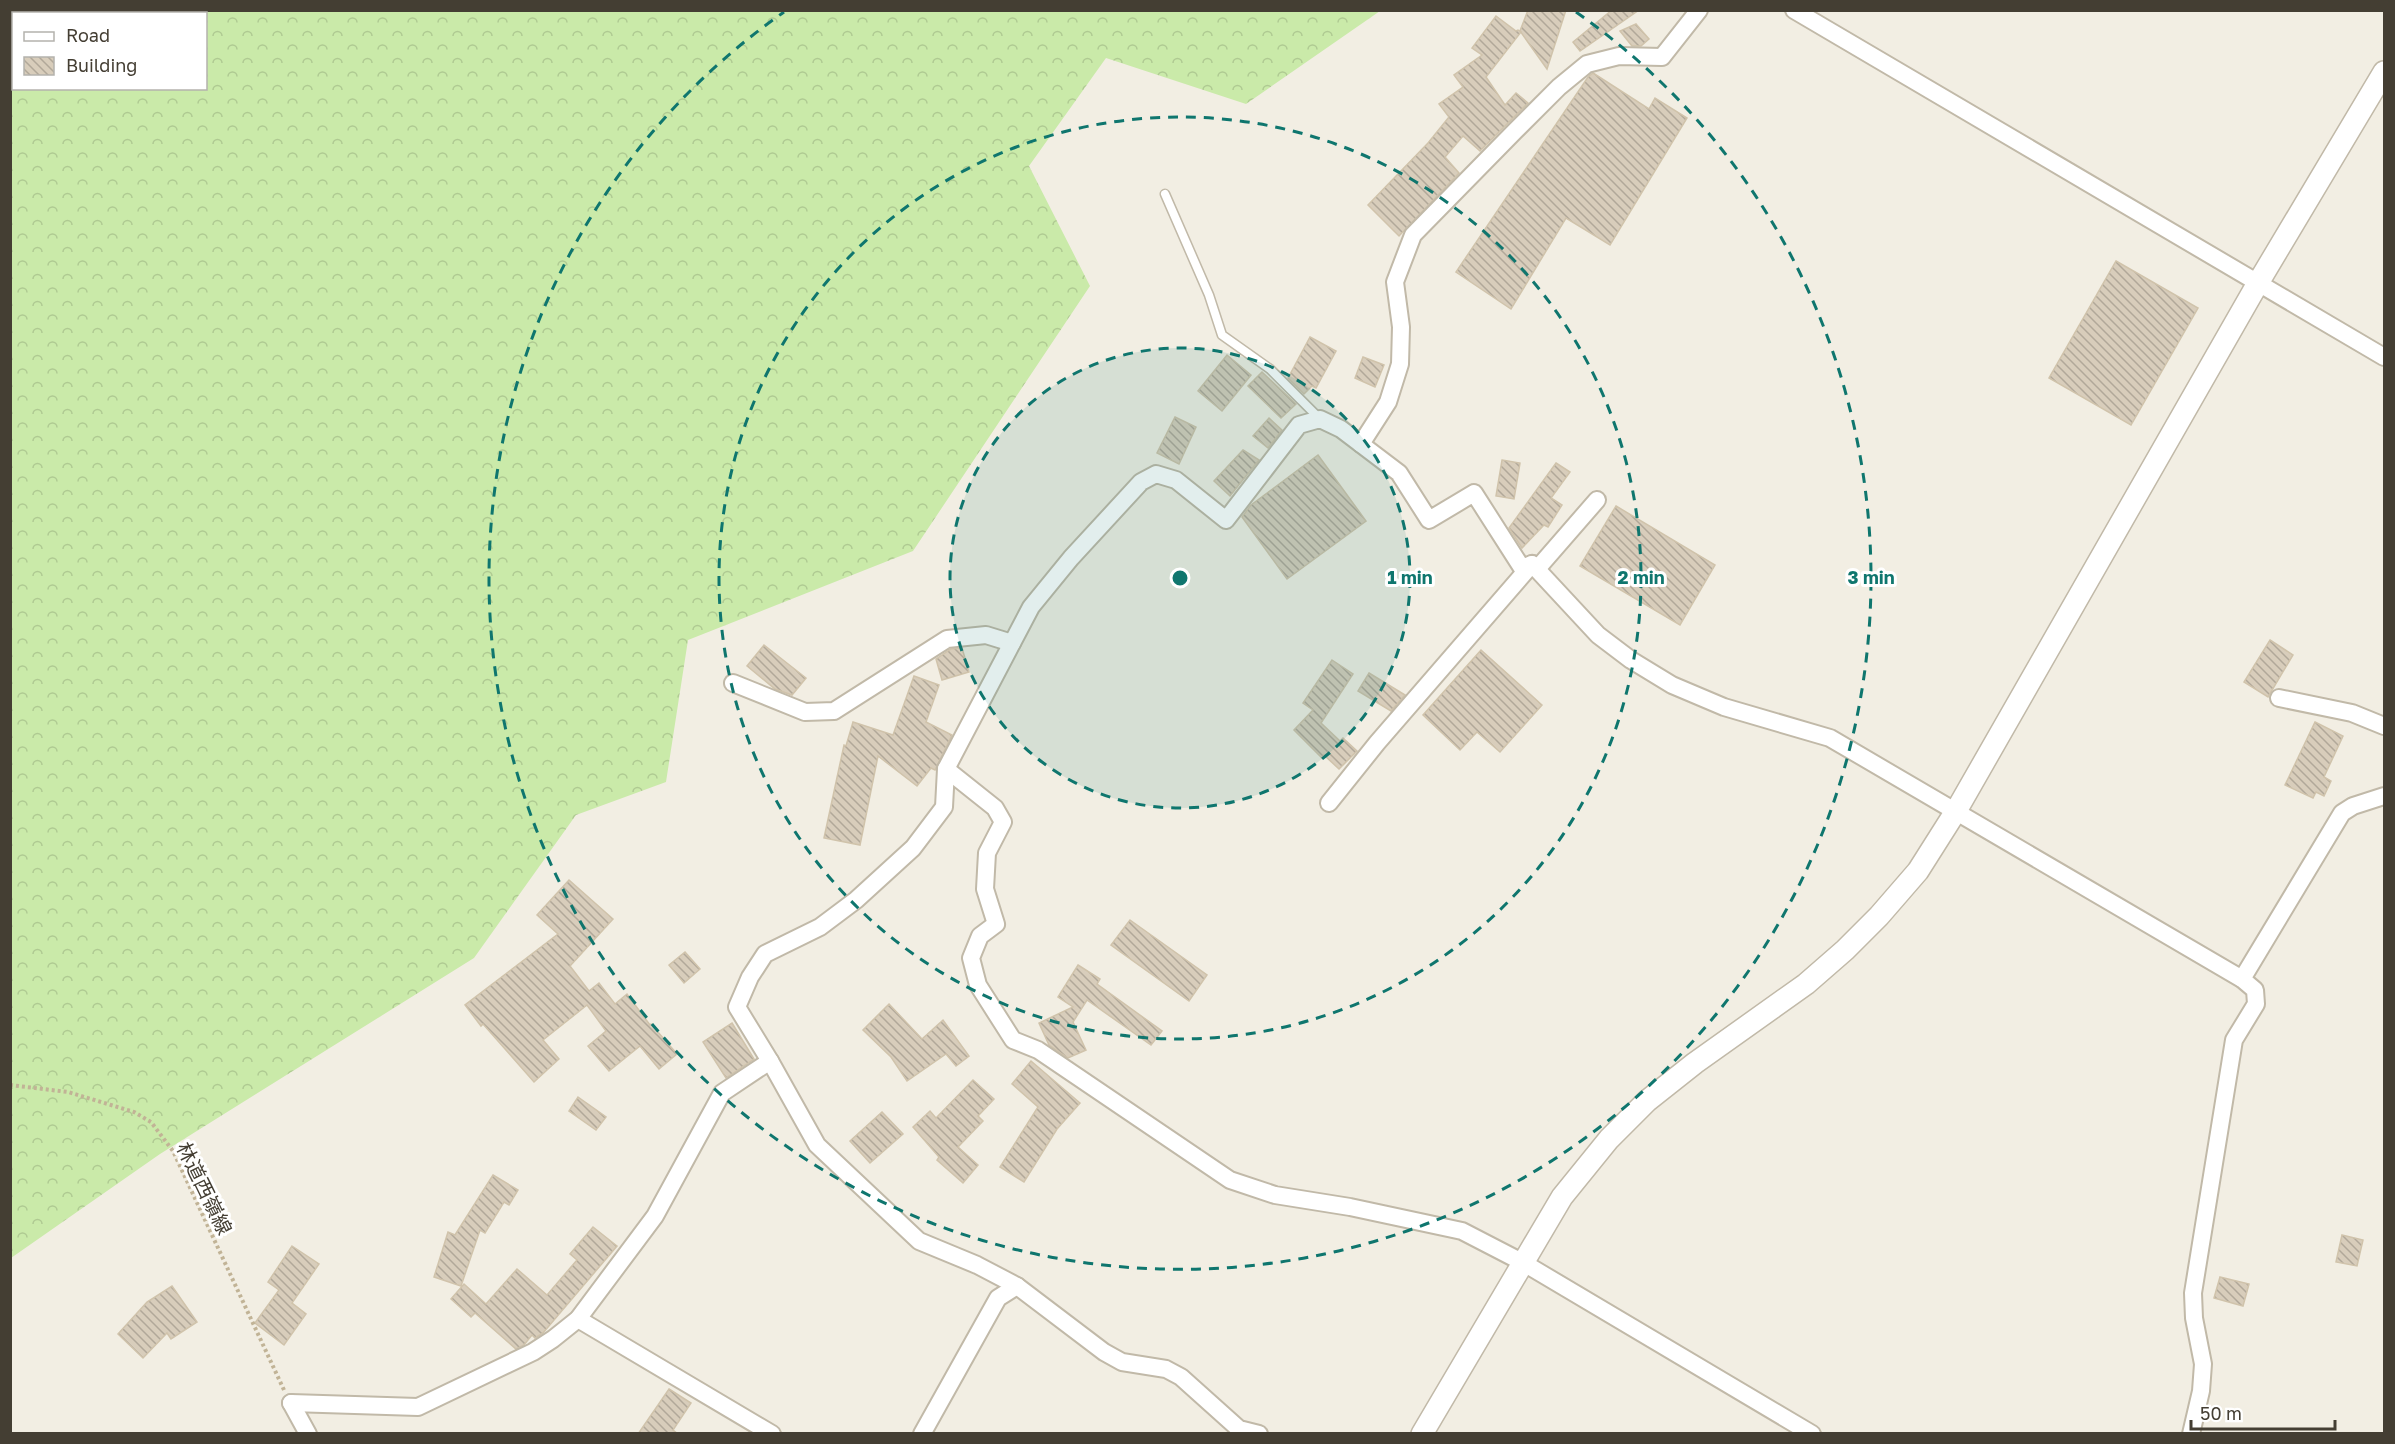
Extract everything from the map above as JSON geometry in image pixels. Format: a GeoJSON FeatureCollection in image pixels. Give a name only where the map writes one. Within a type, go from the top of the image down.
{"type":"FeatureCollection","features":[{"type":"Feature","properties":{"kind":"street"},"geometry":{"type":"LineString","coordinates":[[1361,444],[1388,402],[1400,364],[1401,327],[1395,282],[1413,235],[1522,123],[1587,64],[1619,56],[1662,57],[1699,10]]}},
{"type":"Feature","properties":{"kind":"street"},"geometry":{"type":"LineString","coordinates":[[1794,10],[2385,357]]}},
{"type":"Feature","properties":{"kind":"street"},"geometry":{"type":"LineString","coordinates":[[1422,1434],[1562,1197],[1609,1139],[1647,1101],[1679,1075],[1806,984],[1879,916],[1918,871],[1956,811],[2258,283],[2385,72]]}},
{"type":"Feature","properties":{"kind":"street"},"geometry":{"type":"LineString","coordinates":[[1259,1434],[1239,1429],[1181,1377],[1166,1369],[1122,1362],[1104,1352],[1017,1286],[977,1264],[919,1241],[817,1145],[737,1007],[750,977],[765,954],[820,927],[856,900],[913,848],[944,807],[946,769],[1031,607],[1071,558],[1141,482],[1156,474],[1176,480],[1226,520],[1299,425],[1320,419],[1341,429],[1400,473],[1429,520],[1474,493],[1522,568],[1534,566]]}},
{"type":"Feature","properties":{"kind":"street"},"geometry":{"type":"LineString","coordinates":[[1329,803],[1377,743],[1534,566],[1597,500]]}},
{"type":"Feature","properties":{"kind":"street"},"geometry":{"type":"LineString","coordinates":[[1534,566],[1598,635],[1631,660],[1672,685],[1724,707],[1830,738],[2242,979],[2255,990],[2256,1004],[2234,1040],[2193,1293],[2193,1318],[2203,1364],[2201,1390],[2191,1434]]}},
{"type":"Feature","properties":{"kind":"street"},"geometry":{"type":"LineString","coordinates":[[733,683],[805,712],[834,711],[947,639],[986,635],[1012,643]]}},
{"type":"Feature","properties":{"kind":"street"},"geometry":{"type":"LineString","coordinates":[[2279,698],[2352,713],[2385,726]]}},
{"type":"Feature","properties":{"kind":"street"},"geometry":{"type":"LineString","coordinates":[[946,769],[995,808],[1003,822],[987,853],[985,889],[996,924],[980,936],[971,958],[978,985],[1013,1040],[1038,1050],[1230,1180],[1275,1195],[1350,1207],[1462,1231],[1522,1262],[1812,1434]]}},
{"type":"Feature","properties":{"kind":"street"},"geometry":{"type":"LineString","coordinates":[[2242,979],[2342,813],[2354,806],[2385,796]]}},
{"type":"Feature","properties":{"kind":"street"},"geometry":{"type":"LineString","coordinates":[[291,1403],[418,1407],[533,1352],[578,1319],[655,1216],[722,1093],[770,1061]]}},
{"type":"Feature","properties":{"kind":"street"},"geometry":{"type":"LineString","coordinates":[[922,1434],[998,1298],[1017,1286]]}},
{"type":"Feature","properties":{"kind":"street"},"geometry":{"type":"LineString","coordinates":[[578,1319],[772,1434]]}},
{"type":"Feature","properties":{"kind":"street"},"geometry":{"type":"LineString","coordinates":[[291,1403],[308,1434]]}},
{"type":"Feature","properties":{"kind":"lane"},"geometry":{"type":"LineString","coordinates":[[1165,194],[1209,295],[1222,335],[1270,369],[1320,419]]}},
{"type":"Feature","properties":{"kind":"path","name":"林道西嶺線"},"geometry":{"type":"LineString","coordinates":[[10,1085],[68,1092],[134,1112],[151,1122],[173,1151],[291,1403]]}},
{"type":"Feature","properties":{"kind":"green space"},"geometry":{"type":"Polygon","coordinates":[[[11,10],[1380,10],[1246,104],[1106,58],[1029,166],[1090,286],[913,551],[688,640],[666,782],[576,815],[474,958],[160,1154],[11,1258],[11,10]]]}},
{"type":"Feature","properties":{"kind":"building"},"geometry":{"type":"Polygon","coordinates":[[[1528,10],[1566,10],[1547,69],[1520,31],[1528,10]]]}},
{"type":"Feature","properties":{"kind":"building"},"geometry":{"type":"Polygon","coordinates":[[[1612,10],[1639,10],[1580,51],[1573,42],[1612,10]]]}},
{"type":"Feature","properties":{"kind":"building"},"geometry":{"type":"Polygon","coordinates":[[[1496,16],[1516,31],[1521,32],[1486,77],[1505,105],[1516,93],[1528,103],[1480,151],[1463,136],[1445,157],[1459,173],[1399,236],[1368,205],[1428,143],[1449,117],[1439,104],[1463,87],[1454,75],[1482,55],[1472,48],[1496,16]]]}},
{"type":"Feature","properties":{"kind":"building"},"geometry":{"type":"Polygon","coordinates":[[[1636,24],[1649,39],[1641,46],[1632,46],[1620,31],[1636,24]]]}},
{"type":"Feature","properties":{"kind":"building"},"geometry":{"type":"Polygon","coordinates":[[[1593,73],[1649,109],[1655,98],[1687,118],[1610,245],[1566,218],[1511,309],[1456,272],[1588,77],[1593,73]]]}},
{"type":"Feature","properties":{"kind":"building"},"geometry":{"type":"Polygon","coordinates":[[[2116,261],[2198,308],[2131,425],[2049,378],[2116,261]]]}},
{"type":"Feature","properties":{"kind":"building"},"geometry":{"type":"Polygon","coordinates":[[[1310,337],[1336,351],[1316,388],[1312,386],[1304,394],[1288,378],[1310,337]]]}},
{"type":"Feature","properties":{"kind":"building"},"geometry":{"type":"Polygon","coordinates":[[[1227,355],[1251,375],[1222,411],[1198,391],[1227,355]]]}},
{"type":"Feature","properties":{"kind":"building"},"geometry":{"type":"Polygon","coordinates":[[[1363,357],[1384,365],[1375,387],[1355,378],[1363,357]]]}},
{"type":"Feature","properties":{"kind":"building"},"geometry":{"type":"Polygon","coordinates":[[[1262,372],[1296,404],[1281,418],[1248,386],[1262,372]]]}},
{"type":"Feature","properties":{"kind":"building"},"geometry":{"type":"Polygon","coordinates":[[[1175,417],[1196,427],[1179,464],[1157,453],[1175,417]]]}},
{"type":"Feature","properties":{"kind":"building"},"geometry":{"type":"Polygon","coordinates":[[[1269,418],[1282,430],[1268,448],[1253,436],[1269,418]]]}},
{"type":"Feature","properties":{"kind":"building"},"geometry":{"type":"Polygon","coordinates":[[[1243,450],[1259,460],[1230,496],[1214,481],[1243,450]]]}},
{"type":"Feature","properties":{"kind":"building"},"geometry":{"type":"Polygon","coordinates":[[[1318,455],[1366,521],[1287,579],[1242,517],[1251,505],[1318,455]]]}},
{"type":"Feature","properties":{"kind":"building"},"geometry":{"type":"Polygon","coordinates":[[[1502,460],[1520,463],[1514,499],[1496,496],[1502,460]]]}},
{"type":"Feature","properties":{"kind":"building"},"geometry":{"type":"Polygon","coordinates":[[[1556,463],[1570,472],[1551,498],[1562,505],[1548,527],[1544,525],[1522,548],[1509,528],[1556,463]]]}},
{"type":"Feature","properties":{"kind":"building"},"geometry":{"type":"Polygon","coordinates":[[[1616,506],[1715,565],[1680,625],[1580,566],[1616,506]]]}},
{"type":"Feature","properties":{"kind":"building"},"geometry":{"type":"Polygon","coordinates":[[[2270,640],[2293,655],[2268,697],[2244,682],[2270,640]]]}},
{"type":"Feature","properties":{"kind":"building"},"geometry":{"type":"Polygon","coordinates":[[[764,645],[806,678],[792,695],[775,689],[747,666],[764,645]]]}},
{"type":"Feature","properties":{"kind":"building"},"geometry":{"type":"Polygon","coordinates":[[[962,648],[969,672],[942,680],[936,659],[951,649],[962,648]]]}},
{"type":"Feature","properties":{"kind":"building"},"geometry":{"type":"Polygon","coordinates":[[[1481,650],[1542,705],[1500,752],[1477,732],[1460,750],[1423,715],[1481,650]]]}},
{"type":"Feature","properties":{"kind":"building"},"geometry":{"type":"Polygon","coordinates":[[[1332,660],[1353,674],[1321,723],[1340,741],[1343,738],[1357,751],[1339,769],[1324,755],[1322,758],[1294,730],[1313,710],[1303,703],[1332,660]]]}},
{"type":"Feature","properties":{"kind":"building"},"geometry":{"type":"Polygon","coordinates":[[[1369,673],[1405,695],[1391,711],[1358,691],[1369,673]]]}},
{"type":"Feature","properties":{"kind":"building"},"geometry":{"type":"Polygon","coordinates":[[[914,676],[939,685],[926,722],[952,735],[935,770],[931,768],[917,786],[878,756],[860,845],[824,838],[844,745],[846,746],[853,722],[893,735],[914,676]]]}},
{"type":"Feature","properties":{"kind":"building"},"geometry":{"type":"Polygon","coordinates":[[[2315,722],[2343,736],[2324,777],[2331,781],[2324,796],[2316,792],[2313,798],[2285,785],[2315,722]]]}},
{"type":"Feature","properties":{"kind":"building"},"geometry":{"type":"Polygon","coordinates":[[[569,880],[613,919],[570,966],[589,991],[599,983],[615,1004],[627,994],[650,1025],[677,1054],[659,1069],[640,1046],[609,1071],[588,1046],[606,1031],[587,1005],[543,1040],[559,1059],[534,1082],[483,1024],[481,1026],[465,1005],[558,934],[537,915],[569,880]]]}},
{"type":"Feature","properties":{"kind":"building"},"geometry":{"type":"Polygon","coordinates":[[[1130,920],[1207,975],[1189,1001],[1111,945],[1130,920]]]}},
{"type":"Feature","properties":{"kind":"building"},"geometry":{"type":"Polygon","coordinates":[[[685,952],[700,969],[684,983],[669,965],[685,952]]]}},
{"type":"Feature","properties":{"kind":"building"},"geometry":{"type":"Polygon","coordinates":[[[1078,965],[1100,979],[1097,984],[1162,1031],[1151,1045],[1087,1000],[1073,1022],[1086,1050],[1068,1058],[1049,1045],[1039,1023],[1073,1007],[1058,997],[1078,965]]]}},
{"type":"Feature","properties":{"kind":"building"},"geometry":{"type":"Polygon","coordinates":[[[889,1004],[922,1039],[943,1020],[969,1056],[956,1066],[946,1054],[907,1081],[891,1057],[863,1030],[889,1004]]]}},
{"type":"Feature","properties":{"kind":"building"},"geometry":{"type":"Polygon","coordinates":[[[732,1023],[754,1059],[726,1078],[703,1042],[732,1023]]]}},
{"type":"Feature","properties":{"kind":"building"},"geometry":{"type":"Polygon","coordinates":[[[1031,1061],[1080,1103],[1057,1129],[1024,1182],[1000,1167],[1038,1107],[1012,1084],[1031,1061]]]}},
{"type":"Feature","properties":{"kind":"building"},"geometry":{"type":"Polygon","coordinates":[[[973,1080],[994,1099],[978,1116],[983,1121],[958,1147],[978,1165],[963,1183],[937,1160],[939,1157],[913,1127],[930,1111],[936,1118],[973,1080]]]}},
{"type":"Feature","properties":{"kind":"building"},"geometry":{"type":"Polygon","coordinates":[[[578,1097],[606,1117],[596,1130],[569,1111],[578,1097]]]}},
{"type":"Feature","properties":{"kind":"building"},"geometry":{"type":"Polygon","coordinates":[[[882,1112],[903,1134],[870,1163],[850,1141],[882,1112]]]}},
{"type":"Feature","properties":{"kind":"building"},"geometry":{"type":"Polygon","coordinates":[[[493,1175],[518,1190],[509,1205],[504,1202],[485,1233],[480,1230],[461,1286],[434,1277],[448,1232],[455,1235],[493,1175]]]}},
{"type":"Feature","properties":{"kind":"building"},"geometry":{"type":"Polygon","coordinates":[[[593,1227],[617,1246],[543,1333],[535,1338],[532,1335],[524,1345],[516,1349],[475,1313],[471,1317],[451,1299],[464,1284],[486,1304],[517,1269],[547,1295],[577,1260],[570,1254],[593,1227]]]}},
{"type":"Feature","properties":{"kind":"building"},"geometry":{"type":"Polygon","coordinates":[[[2342,1235],[2363,1240],[2357,1266],[2336,1262],[2342,1235]]]}},
{"type":"Feature","properties":{"kind":"building"},"geometry":{"type":"Polygon","coordinates":[[[292,1246],[319,1264],[292,1303],[306,1314],[284,1345],[255,1323],[279,1290],[268,1282],[292,1246]]]}},
{"type":"Feature","properties":{"kind":"building"},"geometry":{"type":"Polygon","coordinates":[[[2220,1277],[2249,1284],[2243,1306],[2214,1298],[2220,1277]]]}},
{"type":"Feature","properties":{"kind":"building"},"geometry":{"type":"Polygon","coordinates":[[[172,1286],[197,1322],[171,1339],[167,1333],[143,1358],[118,1334],[147,1302],[172,1286]]]}},
{"type":"Feature","properties":{"kind":"building"},"geometry":{"type":"Polygon","coordinates":[[[669,1389],[691,1403],[673,1430],[678,1434],[638,1434],[669,1389]]]}}]}
